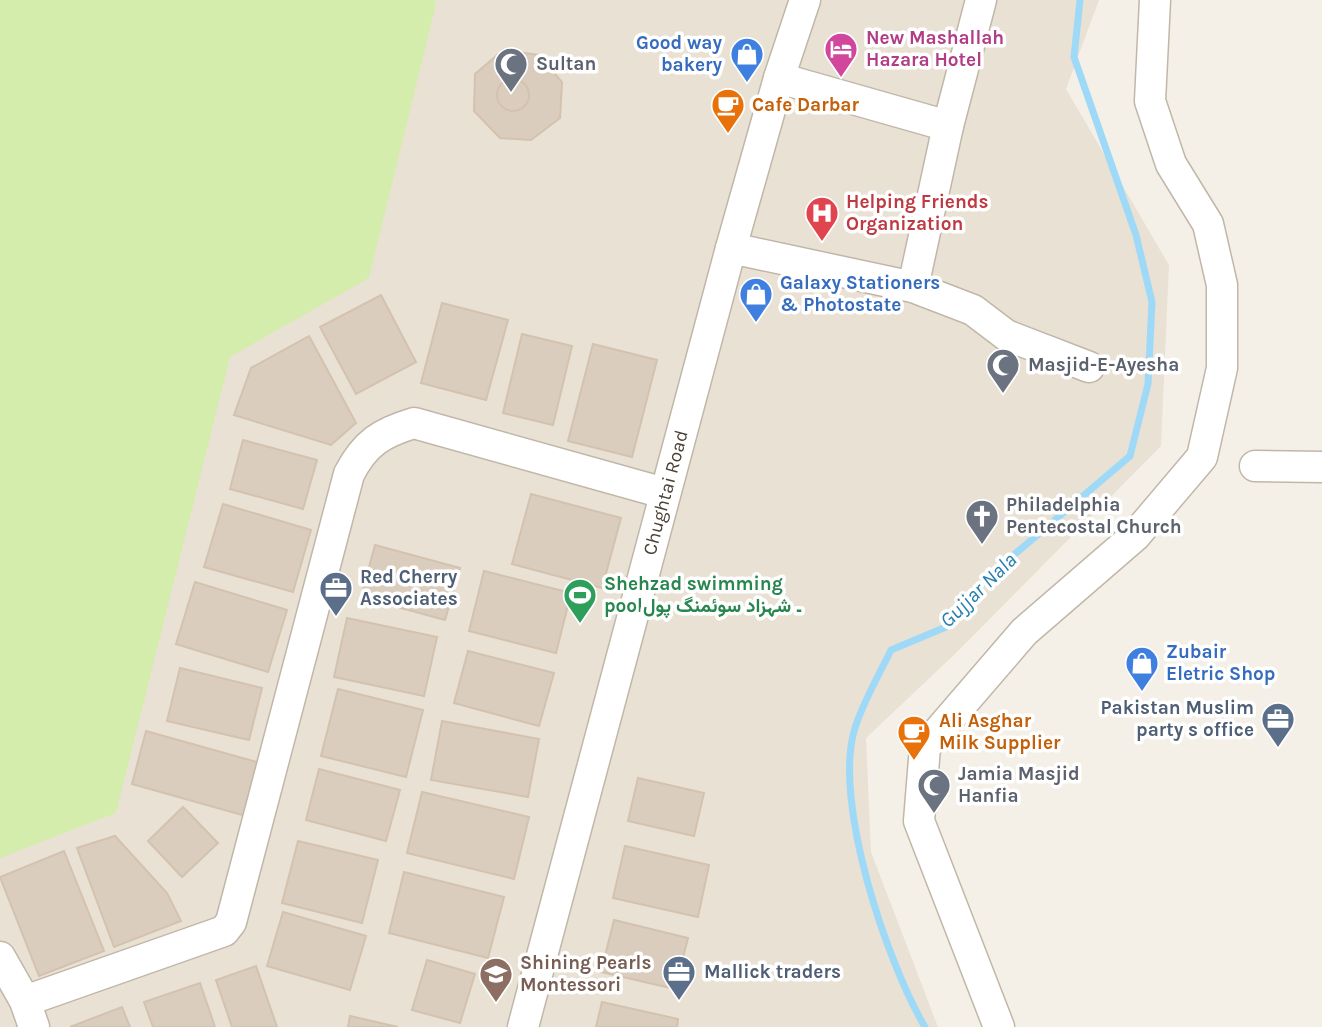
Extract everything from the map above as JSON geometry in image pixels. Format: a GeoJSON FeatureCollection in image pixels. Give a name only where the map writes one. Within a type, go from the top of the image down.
{"type":"FeatureCollection","features":[{"type":"Feature","properties":{"kind":"street","name":"Chughtai Road"},"geometry":{"type":"LineString","coordinates":[[523,1027],[731,248],[779,78],[805,0]]}},
{"type":"Feature","properties":{"kind":"street"},"geometry":{"type":"LineString","coordinates":[[913,287],[948,125],[981,0]]}},
{"type":"Feature","properties":{"kind":"street"},"geometry":{"type":"LineString","coordinates":[[999,1027],[919,821],[925,747],[1024,632],[1135,536],[1202,457],[1222,368],[1222,285],[1208,224],[1171,164],[1150,101],[1155,0]]}},
{"type":"Feature","properties":{"kind":"street"},"geometry":{"type":"LineString","coordinates":[[779,78],[948,125]]}},
{"type":"Feature","properties":{"kind":"street"},"geometry":{"type":"LineString","coordinates":[[731,248],[913,287],[974,310],[1006,335],[1089,368]]}},
{"type":"Feature","properties":{"kind":"street"},"geometry":{"type":"LineString","coordinates":[[0,957],[29,1014],[224,931],[231,922],[349,474],[361,450],[391,430],[414,423],[664,493]]}},
{"type":"Feature","properties":{"kind":"street"},"geometry":{"type":"LineString","coordinates":[[1255,466],[1322,467]]}},
{"type":"Feature","properties":{"kind":"shaded area"},"geometry":{"type":"Polygon","coordinates":[[[0,0],[1099,0],[1066,89],[1169,265],[1161,446],[955,654],[866,738],[871,852],[938,1027],[0,1027],[0,0]]]}},
{"type":"Feature","properties":{"kind":"green space"},"geometry":{"type":"Polygon","coordinates":[[[0,0],[434,0],[436,4],[369,278],[230,357],[116,813],[0,858],[0,0]]]}},
{"type":"Feature","properties":{"kind":"building"},"geometry":{"type":"Polygon","coordinates":[[[503,50],[539,55],[562,82],[560,118],[531,140],[500,138],[474,111],[475,74],[503,50]]]}},
{"type":"Feature","properties":{"kind":"building"},"geometry":{"type":"Polygon","coordinates":[[[513,79],[524,84],[529,95],[524,106],[513,111],[502,106],[497,95],[502,84],[513,79]]]}},
{"type":"Feature","properties":{"kind":"building"},"geometry":{"type":"Polygon","coordinates":[[[381,295],[416,362],[356,394],[320,327],[381,295]]]}},
{"type":"Feature","properties":{"kind":"building"},"geometry":{"type":"Polygon","coordinates":[[[442,303],[508,320],[486,400],[421,383],[442,303]]]}},
{"type":"Feature","properties":{"kind":"building"},"geometry":{"type":"Polygon","coordinates":[[[522,334],[572,346],[553,425],[503,413],[522,334]]]}},
{"type":"Feature","properties":{"kind":"building"},"geometry":{"type":"Polygon","coordinates":[[[309,336],[356,423],[331,445],[234,415],[251,368],[309,336]]]}},
{"type":"Feature","properties":{"kind":"building"},"geometry":{"type":"Polygon","coordinates":[[[593,344],[657,360],[632,457],[568,441],[593,344]]]}},
{"type":"Feature","properties":{"kind":"building"},"geometry":{"type":"Polygon","coordinates":[[[243,440],[317,460],[303,509],[230,489],[243,440]]]}},
{"type":"Feature","properties":{"kind":"building"},"geometry":{"type":"Polygon","coordinates":[[[531,494],[621,518],[602,588],[512,564],[531,494]]]}},
{"type":"Feature","properties":{"kind":"building"},"geometry":{"type":"Polygon","coordinates":[[[223,504],[311,530],[293,592],[204,567],[223,504]]]}},
{"type":"Feature","properties":{"kind":"building"},"geometry":{"type":"Polygon","coordinates":[[[375,545],[460,568],[445,620],[361,597],[375,545]]]}},
{"type":"Feature","properties":{"kind":"building"},"geometry":{"type":"Polygon","coordinates":[[[484,571],[571,593],[556,653],[469,631],[484,571]]]}},
{"type":"Feature","properties":{"kind":"building"},"geometry":{"type":"Polygon","coordinates":[[[195,582],[287,610],[268,672],[176,644],[195,582]]]}},
{"type":"Feature","properties":{"kind":"building"},"geometry":{"type":"Polygon","coordinates":[[[347,618],[437,637],[424,696],[334,677],[347,618]]]}},
{"type":"Feature","properties":{"kind":"building"},"geometry":{"type":"Polygon","coordinates":[[[468,651],[554,673],[539,726],[454,703],[468,651]]]}},
{"type":"Feature","properties":{"kind":"building"},"geometry":{"type":"Polygon","coordinates":[[[180,668],[262,688],[249,740],[167,721],[180,668]]]}},
{"type":"Feature","properties":{"kind":"building"},"geometry":{"type":"Polygon","coordinates":[[[338,689],[423,710],[406,777],[321,756],[338,689]]]}},
{"type":"Feature","properties":{"kind":"building"},"geometry":{"type":"Polygon","coordinates":[[[442,721],[539,739],[528,797],[431,780],[442,721]]]}},
{"type":"Feature","properties":{"kind":"building"},"geometry":{"type":"Polygon","coordinates":[[[146,731],[260,763],[246,816],[132,784],[146,731]]]}},
{"type":"Feature","properties":{"kind":"building"},"geometry":{"type":"Polygon","coordinates":[[[319,769],[400,790],[386,841],[306,820],[319,769]]]}},
{"type":"Feature","properties":{"kind":"building"},"geometry":{"type":"Polygon","coordinates":[[[638,778],[704,793],[694,836],[628,821],[638,778]]]}},
{"type":"Feature","properties":{"kind":"building"},"geometry":{"type":"Polygon","coordinates":[[[422,792],[529,817],[514,879],[407,853],[422,792]]]}},
{"type":"Feature","properties":{"kind":"building"},"geometry":{"type":"Polygon","coordinates":[[[183,807],[218,843],[182,877],[148,841],[183,807]]]}},
{"type":"Feature","properties":{"kind":"building"},"geometry":{"type":"Polygon","coordinates":[[[115,836],[167,893],[181,921],[114,947],[77,848],[115,836]]]}},
{"type":"Feature","properties":{"kind":"building"},"geometry":{"type":"Polygon","coordinates":[[[298,841],[378,860],[362,923],[282,903],[298,841]]]}},
{"type":"Feature","properties":{"kind":"building"},"geometry":{"type":"Polygon","coordinates":[[[625,846],[709,865],[698,917],[613,898],[625,846]]]}},
{"type":"Feature","properties":{"kind":"building"},"geometry":{"type":"Polygon","coordinates":[[[64,851],[104,951],[39,976],[0,877],[64,851]]]}},
{"type":"Feature","properties":{"kind":"building"},"geometry":{"type":"Polygon","coordinates":[[[404,872],[504,897],[488,958],[389,933],[404,872]]]}},
{"type":"Feature","properties":{"kind":"building"},"geometry":{"type":"Polygon","coordinates":[[[283,912],[366,936],[350,990],[267,966],[283,912]]]}},
{"type":"Feature","properties":{"kind":"building"},"geometry":{"type":"Polygon","coordinates":[[[614,920],[688,938],[675,989],[601,972],[614,920]]]}},
{"type":"Feature","properties":{"kind":"building"},"geometry":{"type":"Polygon","coordinates":[[[427,960],[475,974],[460,1023],[412,1010],[427,960]]]}},
{"type":"Feature","properties":{"kind":"building"},"geometry":{"type":"Polygon","coordinates":[[[256,966],[277,1027],[232,1027],[216,980],[256,966]]]}},
{"type":"Feature","properties":{"kind":"building"},"geometry":{"type":"Polygon","coordinates":[[[200,983],[215,1027],[153,1027],[144,1002],[200,983]]]}},
{"type":"Feature","properties":{"kind":"building"},"geometry":{"type":"Polygon","coordinates":[[[602,1002],[678,1019],[677,1027],[596,1027],[602,1002]]]}},
{"type":"Feature","properties":{"kind":"building"},"geometry":{"type":"Polygon","coordinates":[[[122,1007],[130,1027],[70,1027],[122,1007]]]}},
{"type":"Feature","properties":{"kind":"building"},"geometry":{"type":"Polygon","coordinates":[[[350,1016],[398,1027],[348,1027],[350,1016]]]}},
{"type":"Feature","properties":{"kind":"waterway","name":"Gujjar Nala"},"geometry":{"type":"LineString","coordinates":[[925,1027],[910,999],[880,923],[857,837],[851,796],[850,759],[858,718],[891,650],[946,627],[988,577],[1130,456],[1148,384],[1152,302],[1136,235],[1074,57],[1080,0]]}},
{"type":"Feature","properties":{"kind":"place","name":"New Mashallah Hazara Hotel"},"geometry":{"type":"Point","coordinates":[841,79]}},
{"type":"Feature","properties":{"kind":"place","name":"Good way bakery"},"geometry":{"type":"Point","coordinates":[747,84]}},
{"type":"Feature","properties":{"kind":"place","name":"Sultan"},"geometry":{"type":"Point","coordinates":[511,94]}},
{"type":"Feature","properties":{"kind":"place","name":"Cafe Darbar"},"geometry":{"type":"Point","coordinates":[728,135]}},
{"type":"Feature","properties":{"kind":"place","name":"Helping Friends Organization"},"geometry":{"type":"Point","coordinates":[822,243]}},
{"type":"Feature","properties":{"kind":"place","name":"Galaxy Stationers & Photostate"},"geometry":{"type":"Point","coordinates":[756,324]}},
{"type":"Feature","properties":{"kind":"place","name":"Masjid-E-Ayesha"},"geometry":{"type":"Point","coordinates":[1003,395]}},
{"type":"Feature","properties":{"kind":"place","name":"Philadelphia Pentecostal Church"},"geometry":{"type":"Point","coordinates":[982,546]}},
{"type":"Feature","properties":{"kind":"place","name":"Red Cherry Associates"},"geometry":{"type":"Point","coordinates":[336,618]}},
{"type":"Feature","properties":{"kind":"place","name":"Shehzad swimming pool۔ شہزاد سوئمنگ پول"},"geometry":{"type":"Point","coordinates":[580,625]}},
{"type":"Feature","properties":{"kind":"place","name":"Zubair Eletric Shop"},"geometry":{"type":"Point","coordinates":[1142,693]}},
{"type":"Feature","properties":{"kind":"place","name":"Pakistan Muslim party s office"},"geometry":{"type":"Point","coordinates":[1278,749]}},
{"type":"Feature","properties":{"kind":"place","name":"Ali Asghar Milk Supplier"},"geometry":{"type":"Point","coordinates":[914,762]}},
{"type":"Feature","properties":{"kind":"place","name":"Jamia Masjid Hanfia"},"geometry":{"type":"Point","coordinates":[934,815]}},
{"type":"Feature","properties":{"kind":"place","name":"Mallick traders"},"geometry":{"type":"Point","coordinates":[679,1002]}},
{"type":"Feature","properties":{"kind":"place","name":"Shining Pearls Montessori"},"geometry":{"type":"Point","coordinates":[496,1004]}}]}
